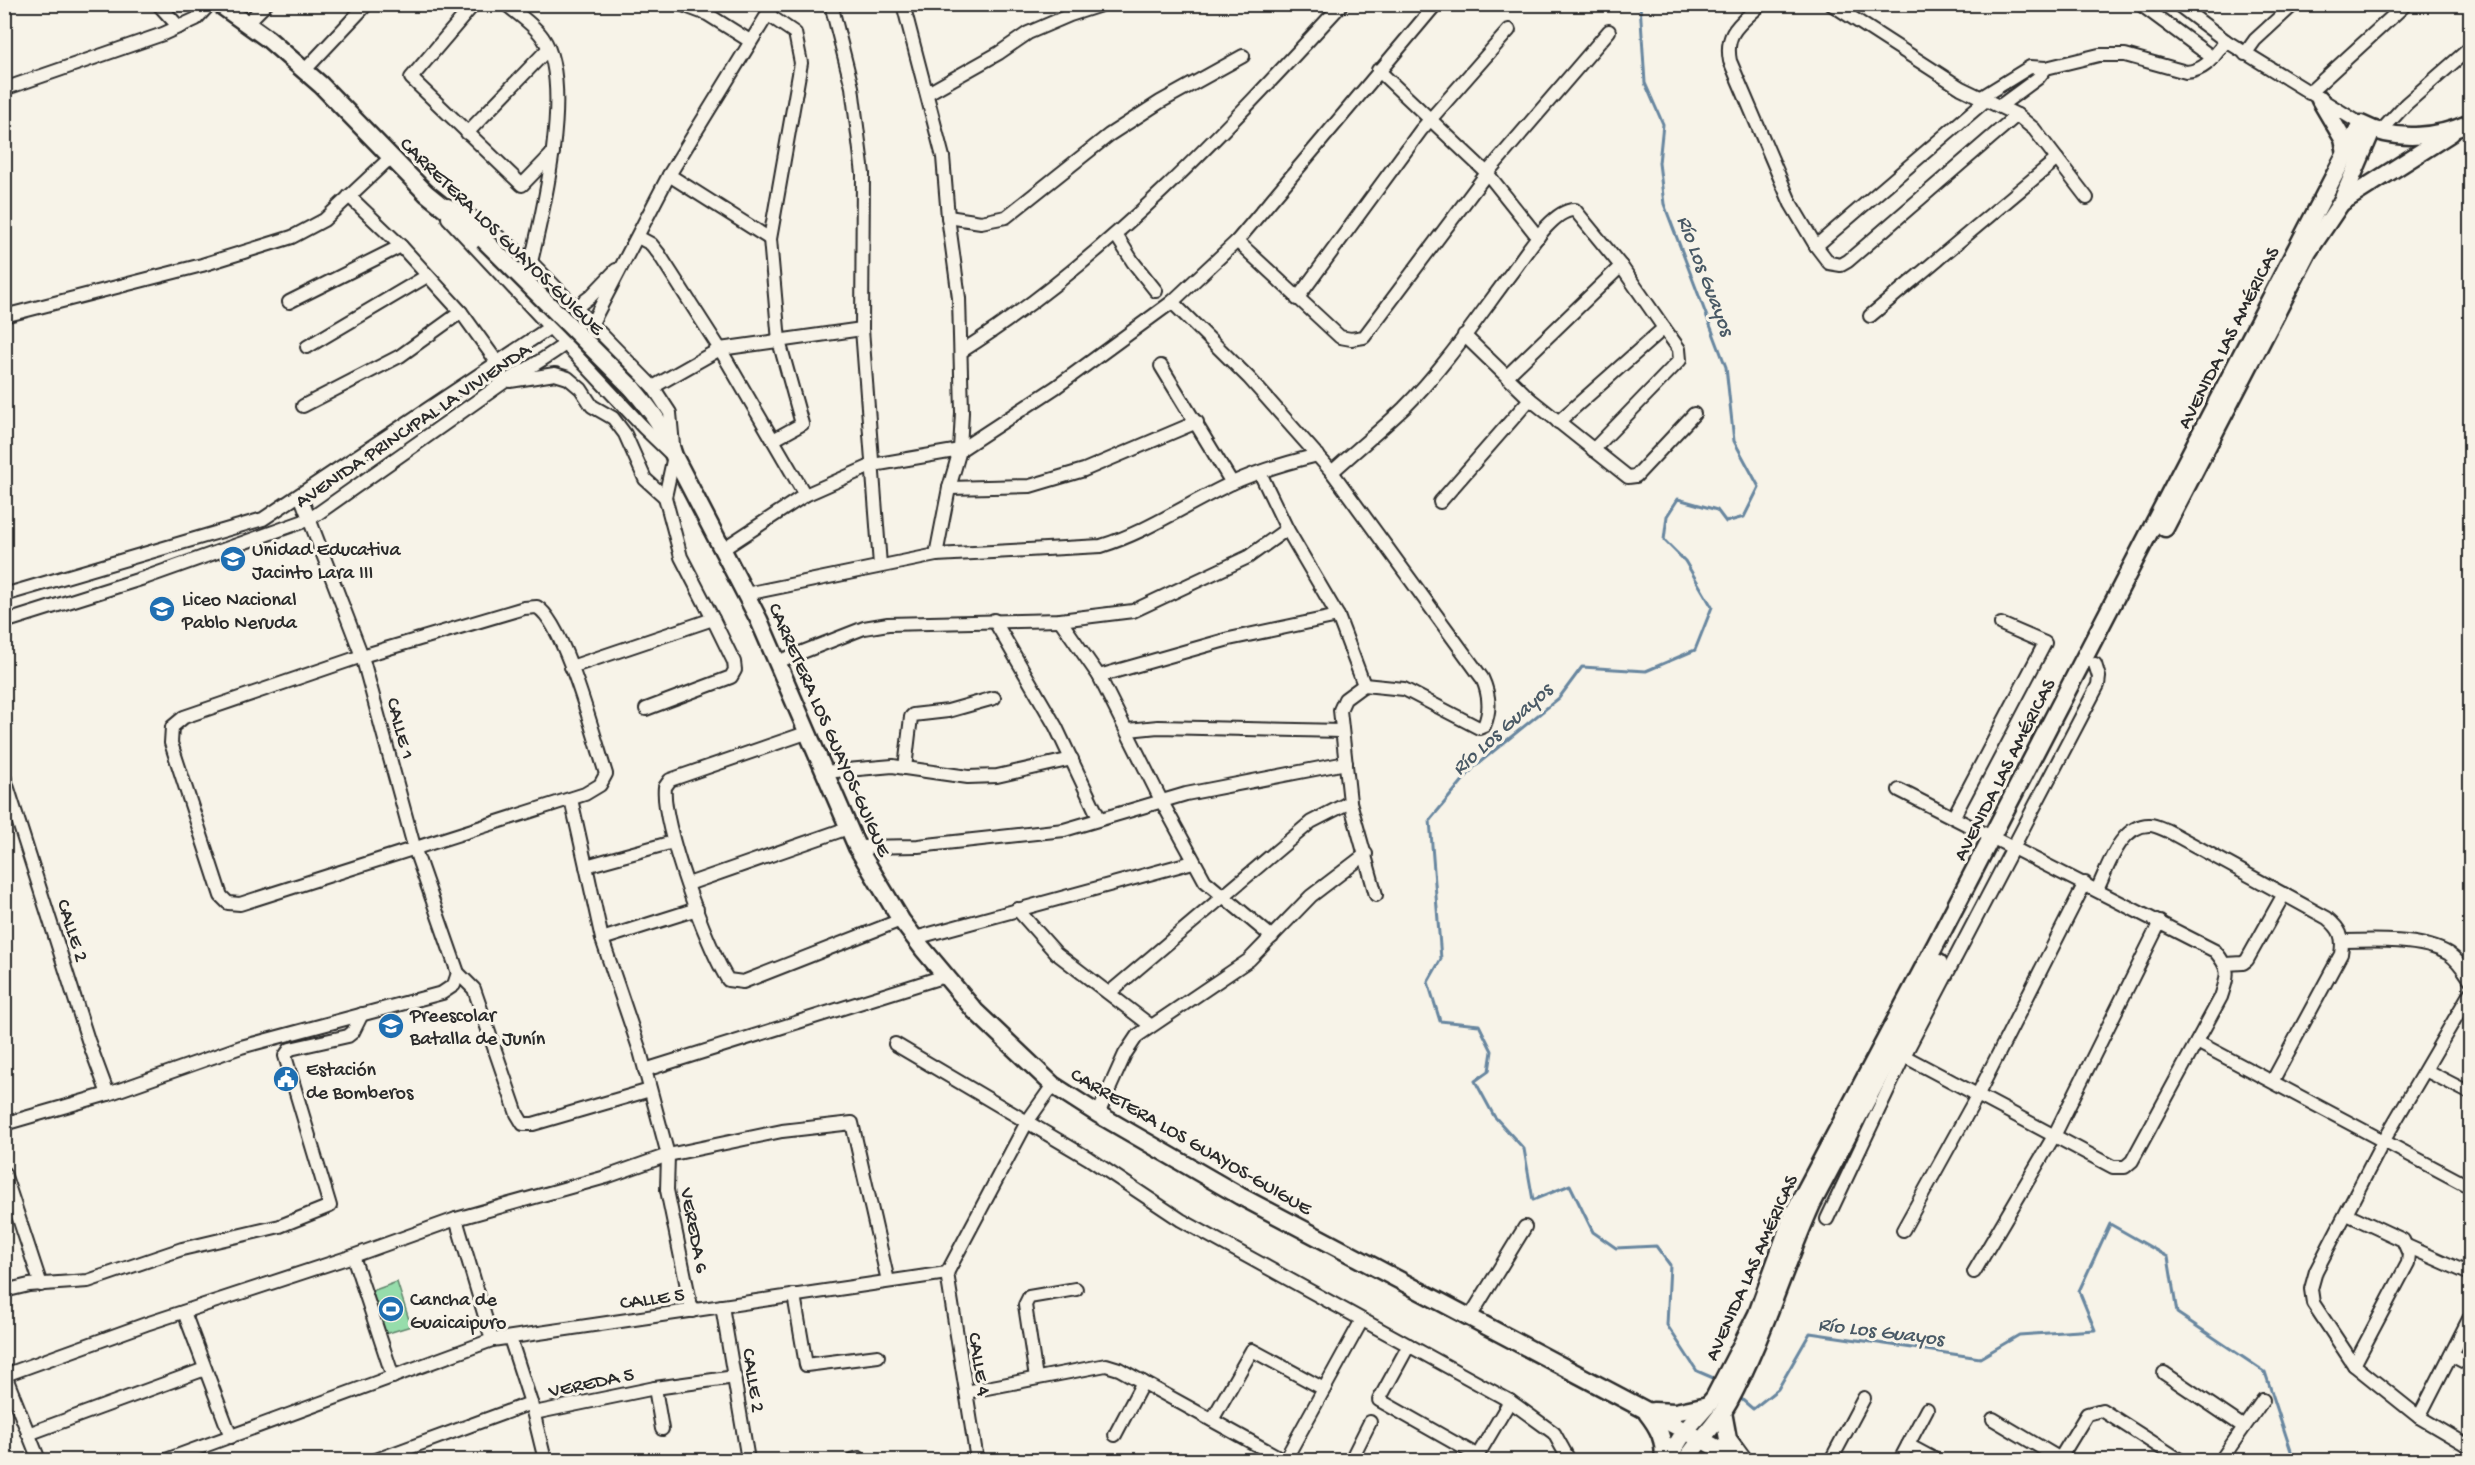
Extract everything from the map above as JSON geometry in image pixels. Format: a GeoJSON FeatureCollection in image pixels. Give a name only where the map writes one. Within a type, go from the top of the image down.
{"type":"FeatureCollection","features":[{"type":"Feature","properties":{"kind":"street"},"geometry":{"type":"LineString","coordinates":[[158,4],[178,27]]}},
{"type":"Feature","properties":{"kind":"street"},"geometry":{"type":"LineString","coordinates":[[4,88],[178,27],[196,19],[210,4]]}},
{"type":"Feature","properties":{"kind":"street","name":"CARRETERA LOS GUAYOS-GUIGUE"},"geometry":{"type":"LineString","coordinates":[[219,4],[304,71],[426,193],[484,240],[632,388],[652,411],[669,438],[674,456],[746,594],[857,848],[901,920],[975,1011],[1053,1084],[1098,1114],[1240,1196],[1740,1461]]}},
{"type":"Feature","properties":{"kind":"street"},"geometry":{"type":"LineString","coordinates":[[246,24],[266,4]]}},
{"type":"Feature","properties":{"kind":"street"},"geometry":{"type":"LineString","coordinates":[[304,71],[367,4]]}},
{"type":"Feature","properties":{"kind":"street"},"geometry":{"type":"LineString","coordinates":[[474,4],[411,78],[522,185],[553,153]]}},
{"type":"Feature","properties":{"kind":"street"},"geometry":{"type":"LineString","coordinates":[[506,4],[543,37],[553,60],[556,104],[553,153],[545,206],[531,262]]}},
{"type":"Feature","properties":{"kind":"street"},"geometry":{"type":"LineString","coordinates":[[680,4],[706,9],[750,41]]}},
{"type":"Feature","properties":{"kind":"street"},"geometry":{"type":"LineString","coordinates":[[831,4],[852,87],[863,174],[862,329],[880,565]]}},
{"type":"Feature","properties":{"kind":"street"},"geometry":{"type":"LineString","coordinates":[[903,4],[943,157],[959,298],[962,351],[960,450],[949,488],[936,555]]}},
{"type":"Feature","properties":{"kind":"street"},"geometry":{"type":"LineString","coordinates":[[928,93],[999,53],[1028,33],[1070,15],[1104,4]]}},
{"type":"Feature","properties":{"kind":"street"},"geometry":{"type":"LineString","coordinates":[[962,351],[999,327],[1116,235],[1256,98],[1342,4]]}},
{"type":"Feature","properties":{"kind":"street"},"geometry":{"type":"LineString","coordinates":[[723,549],[805,495],[873,465],[960,450],[1056,387],[1172,302],[1237,241],[1378,70],[1436,4]]}},
{"type":"Feature","properties":{"kind":"street"},"geometry":{"type":"LineString","coordinates":[[1761,4],[1728,40],[1730,61],[1791,204],[1829,263],[1841,264],[1848,261],[2017,115]]}},
{"type":"Feature","properties":{"kind":"street"},"geometry":{"type":"LineString","coordinates":[[1831,4],[1960,88],[2017,115],[2034,129],[2087,198]]}},
{"type":"Feature","properties":{"kind":"street"},"geometry":{"type":"LineString","coordinates":[[2140,4],[2212,58]]}},
{"type":"Feature","properties":{"kind":"street"},"geometry":{"type":"LineString","coordinates":[[2246,54],[2255,40],[2294,4]]}},
{"type":"Feature","properties":{"kind":"street"},"geometry":{"type":"LineString","coordinates":[[2314,97],[2406,4]]}},
{"type":"Feature","properties":{"kind":"street"},"geometry":{"type":"LineString","coordinates":[[2180,6],[2246,54],[2314,97],[2371,128],[2415,138],[2463,126]]}},
{"type":"Feature","properties":{"kind":"street"},"geometry":{"type":"LineString","coordinates":[[771,9],[795,33],[801,63],[770,239],[779,341],[802,424],[773,440]]}},
{"type":"Feature","properties":{"kind":"street","name":"AVENIDA PRINCIPAL LA VIVIENDA"},"geometry":{"type":"LineString","coordinates":[[4,622],[147,577],[310,519],[504,382],[565,344],[592,323],[669,175],[771,9]]}},
{"type":"Feature","properties":{"kind":"street"},"geometry":{"type":"LineString","coordinates":[[1297,299],[1430,120],[1509,30]]}},
{"type":"Feature","properties":{"kind":"street"},"geometry":{"type":"LineString","coordinates":[[1237,241],[1340,337],[1351,339],[1364,337],[1487,173],[1609,32]]}},
{"type":"Feature","properties":{"kind":"street"},"geometry":{"type":"LineString","coordinates":[[1816,246],[1983,99],[2030,67],[2046,68],[2099,55],[2113,54],[2186,72],[2196,72],[2226,41]]}},
{"type":"Feature","properties":{"kind":"street"},"geometry":{"type":"LineString","coordinates":[[2371,128],[2406,104],[2470,48]]}},
{"type":"Feature","properties":{"kind":"street"},"geometry":{"type":"LineString","coordinates":[[467,134],[548,49]]}},
{"type":"Feature","properties":{"kind":"street"},"geometry":{"type":"LineString","coordinates":[[948,217],[981,222],[1006,217],[1109,135],[1160,102],[1244,56]]}},
{"type":"Feature","properties":{"kind":"street"},"geometry":{"type":"LineString","coordinates":[[2000,106],[2038,78],[2046,68]]}},
{"type":"Feature","properties":{"kind":"street"},"geometry":{"type":"LineString","coordinates":[[1378,70],[1487,173],[1538,237]]}},
{"type":"Feature","properties":{"kind":"street"},"geometry":{"type":"LineString","coordinates":[[2314,97],[2343,139],[2346,153]]}},
{"type":"Feature","properties":{"kind":"street"},"geometry":{"type":"LineString","coordinates":[[2341,202],[2463,126]]}},
{"type":"Feature","properties":{"kind":"street","name":"AVENIDA LAS AMÉRICAS"},"geometry":{"type":"LineString","coordinates":[[2002,841],[2346,153],[2371,128]]}},
{"type":"Feature","properties":{"kind":"street","name":"AVENIDA LAS AMÉRICAS"},"geometry":{"type":"LineString","coordinates":[[1686,1461],[1702,1440],[1748,1348],[1757,1314],[1794,1212],[2002,841],[2308,252],[2341,202],[2371,128]]}},
{"type":"Feature","properties":{"kind":"street"},"geometry":{"type":"LineString","coordinates":[[4,316],[202,265],[292,237],[324,220],[391,157]]}},
{"type":"Feature","properties":{"kind":"street"},"geometry":{"type":"LineString","coordinates":[[1870,316],[2057,159]]}},
{"type":"Feature","properties":{"kind":"street"},"geometry":{"type":"LineString","coordinates":[[669,175],[770,239]]}},
{"type":"Feature","properties":{"kind":"street"},"geometry":{"type":"LineString","coordinates":[[426,193],[476,219],[531,262],[653,387],[670,413],[674,456],[665,497],[681,557],[734,662],[735,670],[731,676],[645,709]]}},
{"type":"Feature","properties":{"kind":"street"},"geometry":{"type":"LineString","coordinates":[[426,193],[549,328],[644,428],[674,456]]}},
{"type":"Feature","properties":{"kind":"street"},"geometry":{"type":"LineString","coordinates":[[349,196],[401,246],[461,312],[497,362]]}},
{"type":"Feature","properties":{"kind":"street"},"geometry":{"type":"LineString","coordinates":[[1332,472],[1405,407],[1464,336],[1538,237],[1560,212],[1575,210],[1621,266],[1679,349],[1680,360],[1593,450]]}},
{"type":"Feature","properties":{"kind":"street"},"geometry":{"type":"LineString","coordinates":[[1116,235],[1133,262],[1156,291]]}},
{"type":"Feature","properties":{"kind":"street"},"geometry":{"type":"LineString","coordinates":[[638,237],[651,244],[659,254],[720,349],[805,495]]}},
{"type":"Feature","properties":{"kind":"street"},"geometry":{"type":"LineString","coordinates":[[289,302],[401,246]]}},
{"type":"Feature","properties":{"kind":"street","name":"AVENIDA PRINCIPAL LA VIVIENDA"},"geometry":{"type":"LineString","coordinates":[[4,595],[263,519],[576,309],[627,259]]}},
{"type":"Feature","properties":{"kind":"street"},"geometry":{"type":"LineString","coordinates":[[1507,376],[1621,266]]}},
{"type":"Feature","properties":{"kind":"street"},"geometry":{"type":"LineString","coordinates":[[307,346],[427,276]]}},
{"type":"Feature","properties":{"kind":"street"},"geometry":{"type":"LineString","coordinates":[[1172,302],[1249,378],[1332,472],[1482,678],[1489,698],[1488,719],[1484,726],[1479,728],[1404,689],[1388,685],[1364,685],[1345,699],[1340,710],[1350,802],[1376,895]]}},
{"type":"Feature","properties":{"kind":"street"},"geometry":{"type":"LineString","coordinates":[[303,406],[400,356],[461,312]]}},
{"type":"Feature","properties":{"kind":"street"},"geometry":{"type":"LineString","coordinates":[[1558,423],[1664,328]]}},
{"type":"Feature","properties":{"kind":"street"},"geometry":{"type":"LineString","coordinates":[[653,387],[720,349],[862,329]]}},
{"type":"Feature","properties":{"kind":"street"},"geometry":{"type":"LineString","coordinates":[[1464,336],[1530,399],[1622,474],[1636,476],[1694,414]]}},
{"type":"Feature","properties":{"kind":"street"},"geometry":{"type":"LineString","coordinates":[[1161,366],[1232,483]]}},
{"type":"Feature","properties":{"kind":"street"},"geometry":{"type":"LineString","coordinates":[[504,382],[555,374],[568,378],[581,389],[592,406],[613,418],[625,434],[645,479],[665,497]]}},
{"type":"Feature","properties":{"kind":"street"},"geometry":{"type":"LineString","coordinates":[[1440,502],[1530,399]]}},
{"type":"Feature","properties":{"kind":"street"},"geometry":{"type":"LineString","coordinates":[[949,488],[1030,486],[1084,470],[1197,423]]}},
{"type":"Feature","properties":{"kind":"street"},"geometry":{"type":"LineString","coordinates":[[746,594],[936,555],[1101,546],[1125,538],[1232,483],[1318,455]]}},
{"type":"Feature","properties":{"kind":"street"},"geometry":{"type":"LineString","coordinates":[[1260,473],[1287,529],[1338,616],[1364,685]]}},
{"type":"Feature","properties":{"kind":"street","name":"CALLE 1"},"geometry":{"type":"LineString","coordinates":[[300,495],[362,656],[415,850],[458,973],[474,989],[517,1114],[523,1124],[533,1124],[650,1090]]}},
{"type":"Feature","properties":{"kind":"street"},"geometry":{"type":"LineString","coordinates":[[777,662],[864,628],[888,624],[1060,620],[1133,611],[1248,556],[1287,529]]}},
{"type":"Feature","properties":{"kind":"street"},"geometry":{"type":"LineString","coordinates":[[537,607],[547,613],[571,667],[606,774],[600,785],[571,799],[240,904],[228,903],[221,896],[171,743],[172,727],[184,717],[362,656],[524,608],[537,607]]}},
{"type":"Feature","properties":{"kind":"street"},"geometry":{"type":"LineString","coordinates":[[1099,676],[1229,639],[1338,616]]}},
{"type":"Feature","properties":{"kind":"street"},"geometry":{"type":"LineString","coordinates":[[571,667],[712,619]]}},
{"type":"Feature","properties":{"kind":"street"},"geometry":{"type":"LineString","coordinates":[[994,620],[1072,759],[1099,818]]}},
{"type":"Feature","properties":{"kind":"street"},"geometry":{"type":"LineString","coordinates":[[1060,620],[1099,676],[1193,862],[1205,881],[1272,937]]}},
{"type":"Feature","properties":{"kind":"street"},"geometry":{"type":"LineString","coordinates":[[1954,816],[2045,643],[2001,624]]}},
{"type":"Feature","properties":{"kind":"street"},"geometry":{"type":"LineString","coordinates":[[905,768],[910,717],[914,714],[948,711],[994,699]]}},
{"type":"Feature","properties":{"kind":"street"},"geometry":{"type":"LineString","coordinates":[[1128,730],[1158,727],[1342,731]]}},
{"type":"Feature","properties":{"kind":"street"},"geometry":{"type":"LineString","coordinates":[[806,733],[670,780],[664,794],[673,842],[716,962],[728,980],[743,982],[901,920]]}},
{"type":"Feature","properties":{"kind":"street"},"geometry":{"type":"LineString","coordinates":[[824,772],[893,766],[968,777],[997,776],[1072,759]]}},
{"type":"Feature","properties":{"kind":"street"},"geometry":{"type":"LineString","coordinates":[[857,848],[918,846],[1064,830],[1186,794],[1346,763]]}},
{"type":"Feature","properties":{"kind":"street","name":"CALLE 2"},"geometry":{"type":"LineString","coordinates":[[4,776],[108,1094]]}},
{"type":"Feature","properties":{"kind":"street"},"geometry":{"type":"LineString","coordinates":[[1899,790],[1954,816],[2215,951],[2226,964],[2228,974],[2221,997],[2197,1042],[2132,1161],[2125,1167],[2113,1167],[1904,1056]]}},
{"type":"Feature","properties":{"kind":"street","name":"VEREDA 6"},"geometry":{"type":"LineString","coordinates":[[571,799],[602,939],[645,1070],[668,1155],[667,1190],[692,1311]]}},
{"type":"Feature","properties":{"kind":"street"},"geometry":{"type":"LineString","coordinates":[[1108,993],[1225,897],[1311,822],[1350,802]]}},
{"type":"Feature","properties":{"kind":"street"},"geometry":{"type":"LineString","coordinates":[[2097,890],[2124,837],[2134,829],[2150,825],[2168,831],[2327,918],[2338,927],[2343,940],[2341,954],[2273,1080]]}},
{"type":"Feature","properties":{"kind":"street"},"geometry":{"type":"LineString","coordinates":[[688,884],[848,828]]}},
{"type":"Feature","properties":{"kind":"street"},"geometry":{"type":"LineString","coordinates":[[1827,1219],[2002,841]]}},
{"type":"Feature","properties":{"kind":"street"},"geometry":{"type":"LineString","coordinates":[[586,866],[673,842]]}},
{"type":"Feature","properties":{"kind":"street"},"geometry":{"type":"LineString","coordinates":[[1098,1114],[1125,1054],[1137,1036],[1150,1025],[1249,960],[1311,896],[1366,854]]}},
{"type":"Feature","properties":{"kind":"street"},"geometry":{"type":"LineString","coordinates":[[915,938],[1193,862]]}},
{"type":"Feature","properties":{"kind":"street"},"geometry":{"type":"LineString","coordinates":[[1903,1230],[1977,1096],[2085,883]]}},
{"type":"Feature","properties":{"kind":"street"},"geometry":{"type":"LineString","coordinates":[[2226,964],[2242,963],[2247,960],[2284,894]]}},
{"type":"Feature","properties":{"kind":"street"},"geometry":{"type":"LineString","coordinates":[[602,939],[697,909]]}},
{"type":"Feature","properties":{"kind":"street"},"geometry":{"type":"LineString","coordinates":[[1017,909],[1056,952],[1150,1025]]}},
{"type":"Feature","properties":{"kind":"street"},"geometry":{"type":"LineString","coordinates":[[1974,1272],[2054,1136],[2160,922]]}},
{"type":"Feature","properties":{"kind":"street"},"geometry":{"type":"LineString","coordinates":[[2343,940],[2393,941],[2446,952],[2457,960],[2470,979]]}},
{"type":"Feature","properties":{"kind":"street"},"geometry":{"type":"LineString","coordinates":[[4,1124],[108,1094],[241,1047],[442,993],[454,985],[458,973]]}},
{"type":"Feature","properties":{"kind":"street"},"geometry":{"type":"LineString","coordinates":[[645,1070],[945,976]]}},
{"type":"Feature","properties":{"kind":"street"},"geometry":{"type":"LineString","coordinates":[[2470,993],[2427,1071],[2384,1140],[2316,1271],[2311,1289],[2313,1303],[2354,1365],[2419,1417],[2470,1447]]}},
{"type":"Feature","properties":{"kind":"street"},"geometry":{"type":"LineString","coordinates":[[4,1291],[88,1281],[182,1249],[280,1226],[330,1206],[285,1056],[290,1050],[348,1036],[353,1032],[362,1014]]}},
{"type":"Feature","properties":{"kind":"street"},"geometry":{"type":"LineString","coordinates":[[2197,1042],[2273,1080],[2470,1186]]}},
{"type":"Feature","properties":{"kind":"street"},"geometry":{"type":"LineString","coordinates":[[895,1044],[1088,1158],[1181,1220],[1510,1401],[1554,1433],[1569,1461]]}},
{"type":"Feature","properties":{"kind":"street"},"geometry":{"type":"LineString","coordinates":[[2427,1071],[2470,1093]]}},
{"type":"Feature","properties":{"kind":"street"},"geometry":{"type":"LineString","coordinates":[[946,1273],[1027,1122],[1053,1084]]}},
{"type":"Feature","properties":{"kind":"street"},"geometry":{"type":"LineString","coordinates":[[39,1461],[5,1375],[456,1219],[606,1177],[668,1155],[782,1131],[852,1123],[888,1281]]}},
{"type":"Feature","properties":{"kind":"street"},"geometry":{"type":"LineString","coordinates":[[4,1173],[41,1285]]}},
{"type":"Feature","properties":{"kind":"street"},"geometry":{"type":"LineString","coordinates":[[2347,1214],[2403,1240],[2407,1246],[2408,1263],[2354,1365]]}},
{"type":"Feature","properties":{"kind":"street"},"geometry":{"type":"LineString","coordinates":[[456,1219],[492,1340]]}},
{"type":"Feature","properties":{"kind":"street"},"geometry":{"type":"LineString","coordinates":[[1470,1317],[1525,1227]]}},
{"type":"Feature","properties":{"kind":"street"},"geometry":{"type":"LineString","coordinates":[[2407,1246],[2470,1274]]}},
{"type":"Feature","properties":{"kind":"street"},"geometry":{"type":"LineString","coordinates":[[353,1256],[393,1377]]}},
{"type":"Feature","properties":{"kind":"street","name":"CALLE 5"},"geometry":{"type":"LineString","coordinates":[[166,1461],[492,1340],[946,1273]]}},
{"type":"Feature","properties":{"kind":"street","name":"CALLE 4"},"geometry":{"type":"LineString","coordinates":[[946,1273],[977,1461]]}},
{"type":"Feature","properties":{"kind":"street"},"geometry":{"type":"LineString","coordinates":[[1036,1378],[1025,1305],[1029,1297],[1076,1289]]}},
{"type":"Feature","properties":{"kind":"street"},"geometry":{"type":"LineString","coordinates":[[794,1295],[806,1365],[878,1356]]}},
{"type":"Feature","properties":{"kind":"street","name":"CALLE 2"},"geometry":{"type":"LineString","coordinates":[[722,1306],[748,1461]]}},
{"type":"Feature","properties":{"kind":"street"},"geometry":{"type":"LineString","coordinates":[[184,1312],[231,1437]]}},
{"type":"Feature","properties":{"kind":"street"},"geometry":{"type":"LineString","coordinates":[[2419,1417],[2470,1317]]}},
{"type":"Feature","properties":{"kind":"street"},"geometry":{"type":"LineString","coordinates":[[966,1392],[1106,1365],[1143,1382],[1284,1461],[1362,1320]]}},
{"type":"Feature","properties":{"kind":"street"},"geometry":{"type":"LineString","coordinates":[[510,1338],[532,1408],[545,1461]]}},
{"type":"Feature","properties":{"kind":"street"},"geometry":{"type":"LineString","coordinates":[[1409,1345],[1379,1401],[1476,1458],[1510,1401]]}},
{"type":"Feature","properties":{"kind":"street"},"geometry":{"type":"LineString","coordinates":[[1212,1420],[1252,1350],[1324,1389]]}},
{"type":"Feature","properties":{"kind":"street"},"geometry":{"type":"LineString","coordinates":[[2451,1355],[2470,1365]]}},
{"type":"Feature","properties":{"kind":"street"},"geometry":{"type":"LineString","coordinates":[[28,1434],[205,1369]]}},
{"type":"Feature","properties":{"kind":"street"},"geometry":{"type":"LineString","coordinates":[[2164,1373],[2244,1427]]}},
{"type":"Feature","properties":{"kind":"street","name":"VEREDA 5"},"geometry":{"type":"LineString","coordinates":[[376,1461],[532,1408],[735,1377]]}},
{"type":"Feature","properties":{"kind":"street"},"geometry":{"type":"LineString","coordinates":[[1115,1435],[1143,1382]]}},
{"type":"Feature","properties":{"kind":"street","name":"VEREDA 5"},"geometry":{"type":"LineString","coordinates":[[655,1388],[662,1430]]}},
{"type":"Feature","properties":{"kind":"street"},"geometry":{"type":"LineString","coordinates":[[1831,1461],[1864,1398]]}},
{"type":"Feature","properties":{"kind":"street"},"geometry":{"type":"LineString","coordinates":[[2221,1461],[2263,1400]]}},
{"type":"Feature","properties":{"kind":"street"},"geometry":{"type":"LineString","coordinates":[[1644,1410],[1675,1413],[1718,1405],[1728,1439],[1745,1461]]}},
{"type":"Feature","properties":{"kind":"street","name":"AVENIDA LAS AMÉRICAS"},"geometry":{"type":"LineString","coordinates":[[1665,1461],[1685,1431],[1718,1405]]}},
{"type":"Feature","properties":{"kind":"street"},"geometry":{"type":"LineString","coordinates":[[1900,1461],[1928,1409]]}},
{"type":"Feature","properties":{"kind":"street"},"geometry":{"type":"LineString","coordinates":[[1644,1410],[1658,1427],[1665,1461]]}},
{"type":"Feature","properties":{"kind":"street"},"geometry":{"type":"LineString","coordinates":[[1993,1419],[2060,1460],[2087,1414],[2102,1410],[2180,1461]]}},
{"type":"Feature","properties":{"kind":"street"},"geometry":{"type":"LineString","coordinates":[[1351,1461],[1370,1422]]}},
{"type":"Feature","properties":{"kind":"street"},"geometry":{"type":"LineString","coordinates":[[1908,1445],[1936,1461]]}},
{"type":"Feature","properties":{"kind":"green space","name":"Cancha de Guaicaipuro"},"geometry":{"type":"Polygon","coordinates":[[[397,1282],[411,1326],[385,1334],[372,1291],[397,1282]]]}},
{"type":"Feature","properties":{"kind":"waterway","name":"Río Los Guayos"},"geometry":{"type":"LineString","coordinates":[[1640,4],[1645,83],[1663,124],[1659,163],[1664,204],[1726,367],[1734,441],[1759,487],[1744,517],[1726,522],[1717,510],[1678,499],[1667,516],[1664,540],[1685,561],[1712,607],[1695,650],[1646,671],[1582,667],[1559,698],[1474,767],[1430,820],[1441,959],[1428,982],[1440,1021],[1479,1025],[1492,1051],[1489,1071],[1475,1081],[1494,1116],[1524,1149],[1533,1200],[1570,1185],[1593,1232],[1616,1248],[1656,1246],[1670,1265],[1667,1325],[1697,1371],[1718,1380]]}},
{"type":"Feature","properties":{"kind":"waterway","name":"Río Los Guayos"},"geometry":{"type":"LineString","coordinates":[[1739,1397],[1753,1409],[1778,1389],[1810,1333],[1980,1358],[2019,1335],[2095,1330],[2079,1291],[2110,1224],[2168,1257],[2177,1313],[2265,1372],[2294,1460]]}},
{"type":"Feature","properties":{"kind":"place","name":"Unidad Educativa Jacinto Lara III"},"geometry":{"type":"Point","coordinates":[233,559]}},
{"type":"Feature","properties":{"kind":"place","name":"Liceo Nacional Pablo Neruda"},"geometry":{"type":"Point","coordinates":[162,609]}},
{"type":"Feature","properties":{"kind":"place","name":"Preescolar Batalla de Junín"},"geometry":{"type":"Point","coordinates":[391,1026]}},
{"type":"Feature","properties":{"kind":"place","name":"Estación de Bomberos"},"geometry":{"type":"Point","coordinates":[286,1079]}},
{"type":"Feature","properties":{"kind":"place","name":"Cancha de Guaicaipuro"},"geometry":{"type":"Point","coordinates":[391,1309]}}]}
